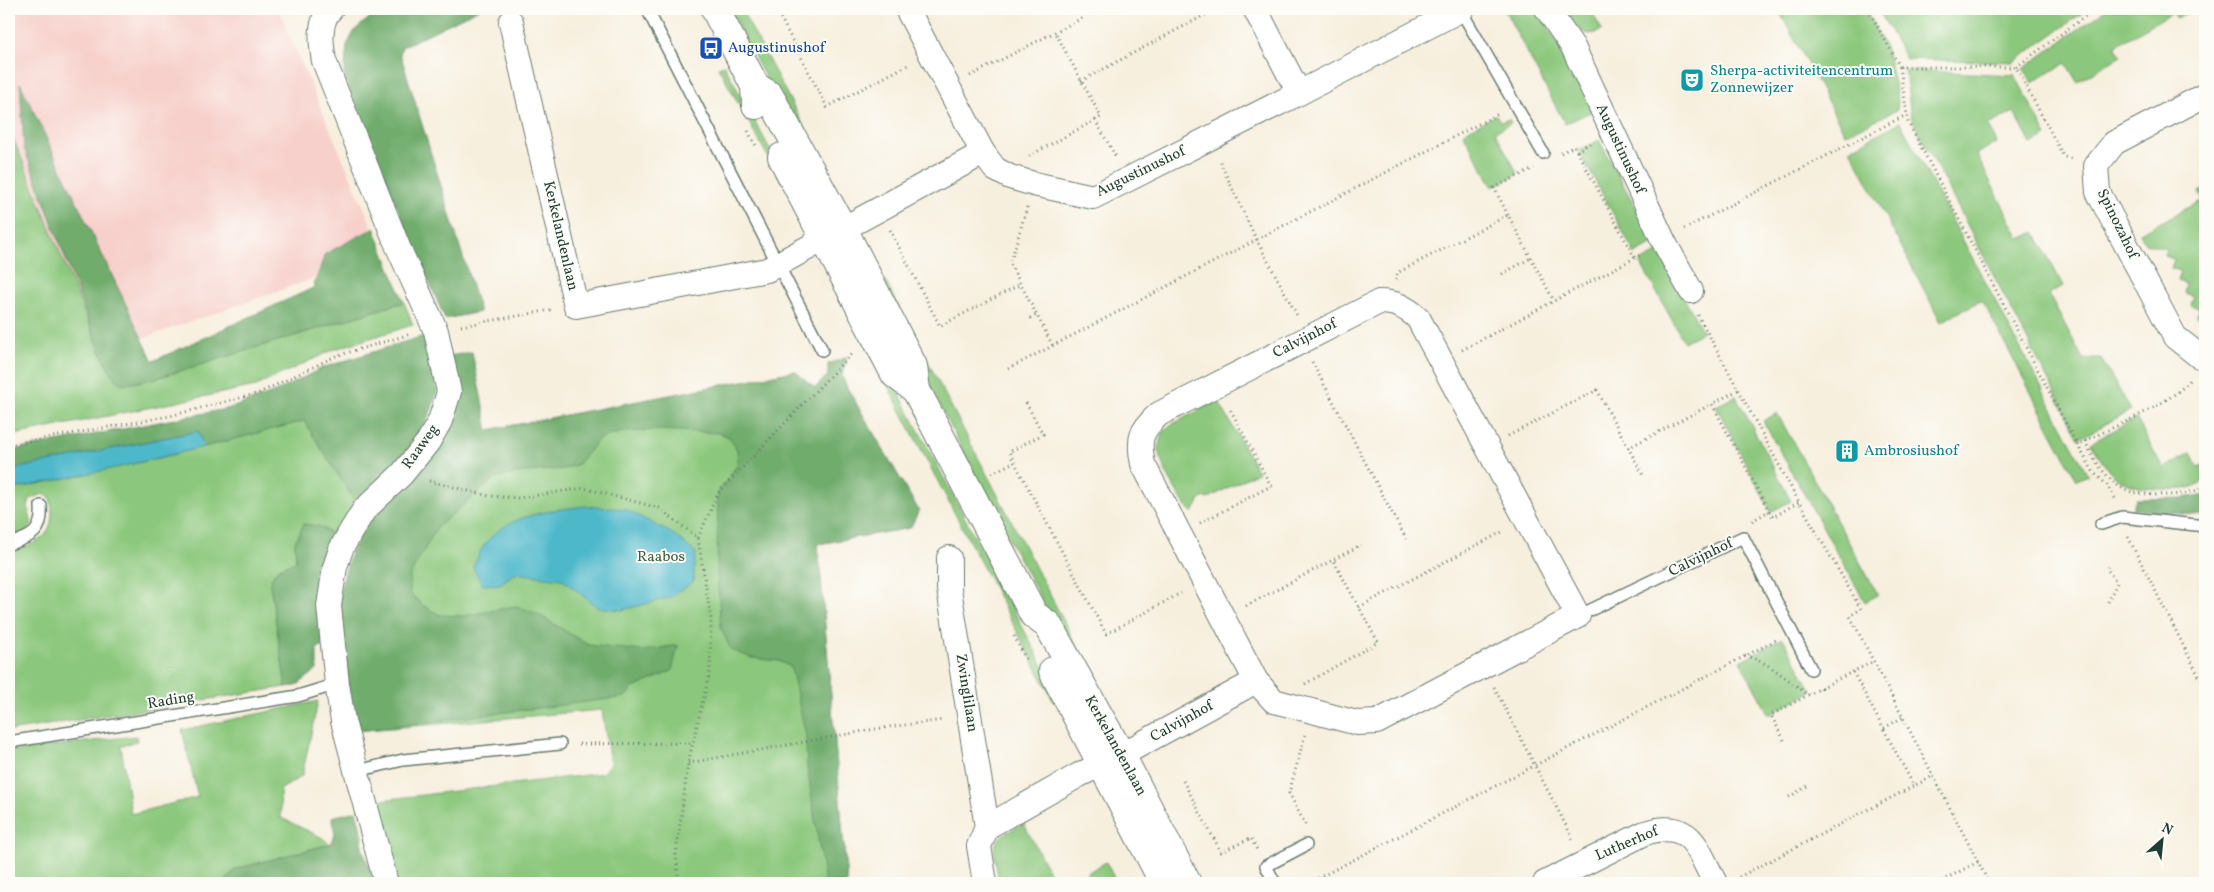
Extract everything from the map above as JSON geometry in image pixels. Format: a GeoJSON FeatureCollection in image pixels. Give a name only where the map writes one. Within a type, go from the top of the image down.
{"type":"FeatureCollection","features":[{"type":"Feature","properties":{"kind":"street","name":"Raaweg"},"geometry":{"type":"LineString","coordinates":[[331,9],[326,14],[323,25],[321,42],[324,61],[398,247],[436,331],[449,392],[440,421],[428,442],[402,474],[364,510],[341,548],[335,567],[330,606],[337,684],[343,721],[358,771],[386,883]]}},
{"type":"Feature","properties":{"kind":"street","name":"Kerkelandenlaan"},"geometry":{"type":"LineString","coordinates":[[715,9],[755,86],[756,103],[834,234],[895,374],[916,390],[1034,615],[1033,632],[1110,761],[1187,883]]}},
{"type":"Feature","properties":{"kind":"street","name":"Augustinushof"},"geometry":{"type":"LineString","coordinates":[[907,9],[983,153],[995,169],[1034,184],[1093,197],[1461,9]]}},
{"type":"Feature","properties":{"kind":"street"},"geometry":{"type":"LineString","coordinates":[[1255,9],[1299,93]]}},
{"type":"Feature","properties":{"kind":"street","name":"Augustinushof"},"geometry":{"type":"LineString","coordinates":[[1547,9],[1574,47],[1611,131],[1664,242],[1691,291]]}},
{"type":"Feature","properties":{"kind":"street","name":"Kerkelandenlaan"},"geometry":{"type":"LineString","coordinates":[[511,22],[576,306],[767,270],[834,234]]}},
{"type":"Feature","properties":{"kind":"street"},"geometry":{"type":"LineString","coordinates":[[2096,166],[2114,143],[2205,95]]}},
{"type":"Feature","properties":{"kind":"street"},"geometry":{"type":"LineString","coordinates":[[834,234],[983,153]]}},
{"type":"Feature","properties":{"kind":"street","name":"Spinozahof"},"geometry":{"type":"LineString","coordinates":[[2096,166],[2098,192],[2174,337],[2202,356]]}},
{"type":"Feature","properties":{"kind":"street","name":"Calvijnhof"},"geometry":{"type":"LineString","coordinates":[[1392,302],[1379,302],[1159,414],[1148,424],[1143,432],[1140,447],[1143,464],[1256,682],[1274,701],[1357,723],[1378,722],[1578,616]]}},
{"type":"Feature","properties":{"kind":"street"},"geometry":{"type":"LineString","coordinates":[[1392,302],[1402,305],[1418,318],[1578,616]]}},
{"type":"Feature","properties":{"kind":"street","name":"Zwinglilaan"},"geometry":{"type":"LineString","coordinates":[[949,558],[949,588],[987,827],[979,846],[985,883]]}},
{"type":"Feature","properties":{"kind":"street","name":"Calvijnhof"},"geometry":{"type":"LineString","coordinates":[[1110,761],[1256,682]]}},
{"type":"Feature","properties":{"kind":"street","name":"Kerkelandenlaan"},"geometry":{"type":"LineString","coordinates":[[1110,761],[1164,883]]}},
{"type":"Feature","properties":{"kind":"street"},"geometry":{"type":"LineString","coordinates":[[987,827],[1079,774],[1110,761]]}},
{"type":"Feature","properties":{"kind":"street","name":"Lutherhof"},"geometry":{"type":"LineString","coordinates":[[1545,883],[1645,833],[1661,828],[1675,829],[1688,836],[1725,881]]}},
{"type":"Feature","properties":{"kind":"lane"},"geometry":{"type":"LineString","coordinates":[[646,9],[822,350]]}},
{"type":"Feature","properties":{"kind":"lane","name":"Augustinushof"},"geometry":{"type":"LineString","coordinates":[[1461,9],[1545,157]]}},
{"type":"Feature","properties":{"kind":"lane"},"geometry":{"type":"LineString","coordinates":[[9,544],[20,541],[37,531],[42,521],[41,506]]}},
{"type":"Feature","properties":{"kind":"lane"},"geometry":{"type":"LineString","coordinates":[[2101,524],[2124,518],[2205,526]]}},
{"type":"Feature","properties":{"kind":"lane","name":"Calvijnhof"},"geometry":{"type":"LineString","coordinates":[[1578,616],[1743,537],[1811,669]]}},
{"type":"Feature","properties":{"kind":"lane","name":"Rading"},"geometry":{"type":"LineString","coordinates":[[9,742],[298,696],[337,684]]}},
{"type":"Feature","properties":{"kind":"lane"},"geometry":{"type":"LineString","coordinates":[[358,771],[403,760],[560,744]]}},
{"type":"Feature","properties":{"kind":"lane"},"geometry":{"type":"LineString","coordinates":[[1275,883],[1266,866],[1306,844]]}},
{"type":"Feature","properties":{"kind":"path"},"geometry":{"type":"LineString","coordinates":[[776,9],[827,107],[931,53]]}},
{"type":"Feature","properties":{"kind":"path"},"geometry":{"type":"LineString","coordinates":[[1081,80],[1216,9]]}},
{"type":"Feature","properties":{"kind":"path"},"geometry":{"type":"LineString","coordinates":[[1868,9],[1900,67],[1906,115],[2077,445],[2094,473],[2114,494],[2124,518],[2127,536],[2205,688]]}},
{"type":"Feature","properties":{"kind":"path"},"geometry":{"type":"LineString","coordinates":[[1900,67],[2016,67],[2094,9]]}},
{"type":"Feature","properties":{"kind":"path"},"geometry":{"type":"LineString","coordinates":[[949,87],[1084,17]]}},
{"type":"Feature","properties":{"kind":"path"},"geometry":{"type":"LineString","coordinates":[[1000,171],[1101,117],[1055,32]]}},
{"type":"Feature","properties":{"kind":"path"},"geometry":{"type":"LineString","coordinates":[[2016,67],[2064,157],[2096,166]]}},
{"type":"Feature","properties":{"kind":"path"},"geometry":{"type":"LineString","coordinates":[[1008,369],[1516,104]]}},
{"type":"Feature","properties":{"kind":"path"},"geometry":{"type":"LineString","coordinates":[[1441,361],[1635,258],[1691,224],[1906,115]]}},
{"type":"Feature","properties":{"kind":"path"},"geometry":{"type":"LineString","coordinates":[[1095,120],[1128,179]]}},
{"type":"Feature","properties":{"kind":"path"},"geometry":{"type":"LineString","coordinates":[[1577,150],[1611,131]]}},
{"type":"Feature","properties":{"kind":"path"},"geometry":{"type":"LineString","coordinates":[[1209,138],[1305,339],[1406,538]]}},
{"type":"Feature","properties":{"kind":"path"},"geometry":{"type":"LineString","coordinates":[[1554,301],[1494,188],[1545,157],[1574,146],[1635,258]]}},
{"type":"Feature","properties":{"kind":"path"},"geometry":{"type":"LineString","coordinates":[[1034,184],[1010,264],[1053,346]]}},
{"type":"Feature","properties":{"kind":"path"},"geometry":{"type":"LineString","coordinates":[[880,209],[940,326],[1021,284]]}},
{"type":"Feature","properties":{"kind":"path"},"geometry":{"type":"LineString","coordinates":[[1392,302],[1398,274],[1508,215]]}},
{"type":"Feature","properties":{"kind":"path"},"geometry":{"type":"LineString","coordinates":[[1502,274],[1531,258]]}},
{"type":"Feature","properties":{"kind":"path"},"geometry":{"type":"LineString","coordinates":[[1691,291],[1694,307],[1738,390],[1799,502],[1861,609],[1850,616],[1989,883]]}},
{"type":"Feature","properties":{"kind":"path"},"geometry":{"type":"LineString","coordinates":[[9,445],[170,416],[259,393],[336,356],[416,332],[436,331],[576,306]]}},
{"type":"Feature","properties":{"kind":"path"},"geometry":{"type":"LineString","coordinates":[[1030,318],[1037,315]]}},
{"type":"Feature","properties":{"kind":"path"},"geometry":{"type":"LineString","coordinates":[[679,883],[676,854],[688,763],[710,671],[711,619],[698,538],[718,494],[758,449],[854,351]]}},
{"type":"Feature","properties":{"kind":"path"},"geometry":{"type":"LineString","coordinates":[[2075,441],[2081,443],[2154,407],[2187,384],[2202,356]]}},
{"type":"Feature","properties":{"kind":"path"},"geometry":{"type":"LineString","coordinates":[[1180,534],[1271,486],[1217,384]]}},
{"type":"Feature","properties":{"kind":"path"},"geometry":{"type":"LineString","coordinates":[[1487,446],[1597,390],[1643,475]]}},
{"type":"Feature","properties":{"kind":"path"},"geometry":{"type":"LineString","coordinates":[[1628,448],[1738,390]]}},
{"type":"Feature","properties":{"kind":"path"},"geometry":{"type":"LineString","coordinates":[[1026,403],[1043,434],[1008,452],[1106,634],[1204,581]]}},
{"type":"Feature","properties":{"kind":"path"},"geometry":{"type":"LineString","coordinates":[[1712,404],[1773,517],[1799,502]]}},
{"type":"Feature","properties":{"kind":"path"},"geometry":{"type":"LineString","coordinates":[[2085,441],[2102,470],[2120,488],[2127,491],[2182,494],[2196,492],[2205,487]]}},
{"type":"Feature","properties":{"kind":"path"},"geometry":{"type":"LineString","coordinates":[[992,473],[1014,462]]}},
{"type":"Feature","properties":{"kind":"path"},"geometry":{"type":"LineString","coordinates":[[402,474],[489,496],[519,498],[584,488],[659,508],[698,538]]}},
{"type":"Feature","properties":{"kind":"path"},"geometry":{"type":"LineString","coordinates":[[1743,537],[1738,529],[1769,512]]}},
{"type":"Feature","properties":{"kind":"path"},"geometry":{"type":"LineString","coordinates":[[1359,608],[1527,519]]}},
{"type":"Feature","properties":{"kind":"path"},"geometry":{"type":"LineString","coordinates":[[1223,618],[1361,545]]}},
{"type":"Feature","properties":{"kind":"path"},"geometry":{"type":"LineString","coordinates":[[1274,701],[1378,642],[1332,560]]}},
{"type":"Feature","properties":{"kind":"path"},"geometry":{"type":"LineString","coordinates":[[2108,567],[2107,569],[2117,583],[2108,602]]}},
{"type":"Feature","properties":{"kind":"path"},"geometry":{"type":"LineString","coordinates":[[1309,883],[1792,632]]}},
{"type":"Feature","properties":{"kind":"path"},"geometry":{"type":"LineString","coordinates":[[1744,656],[1755,658],[1768,665],[1809,695]]}},
{"type":"Feature","properties":{"kind":"path"},"geometry":{"type":"LineString","coordinates":[[1784,740],[1771,715],[1874,661]]}},
{"type":"Feature","properties":{"kind":"path"},"geometry":{"type":"LineString","coordinates":[[1484,667],[1585,862]]}},
{"type":"Feature","properties":{"kind":"path"},"geometry":{"type":"LineString","coordinates":[[1811,669],[1822,688]]}},
{"type":"Feature","properties":{"kind":"path"},"geometry":{"type":"LineString","coordinates":[[1853,672],[1914,786]]}},
{"type":"Feature","properties":{"kind":"path"},"geometry":{"type":"LineString","coordinates":[[1306,844],[1314,841],[1289,793],[1311,712]]}},
{"type":"Feature","properties":{"kind":"path"},"geometry":{"type":"LineString","coordinates":[[688,763],[881,728],[970,716]]}},
{"type":"Feature","properties":{"kind":"path"},"geometry":{"type":"LineString","coordinates":[[1884,728],[1903,717]]}},
{"type":"Feature","properties":{"kind":"path"},"geometry":{"type":"LineString","coordinates":[[560,744],[693,743]]}},
{"type":"Feature","properties":{"kind":"path"},"geometry":{"type":"LineString","coordinates":[[1725,881],[1934,776]]}},
{"type":"Feature","properties":{"kind":"path"},"geometry":{"type":"LineString","coordinates":[[1183,781],[1221,852],[1251,838],[1266,866]]}},
{"type":"Feature","properties":{"kind":"path"},"geometry":{"type":"LineString","coordinates":[[1789,797],[1809,785]]}},
{"type":"Feature","properties":{"kind":"path"},"geometry":{"type":"LineString","coordinates":[[1937,883],[1978,862]]}},
{"type":"Feature","properties":{"kind":"shaded area"},"geometry":{"type":"Polygon","coordinates":[[[9,9],[278,9],[384,254],[101,353],[9,136],[9,9]]]}},
{"type":"Feature","properties":{"kind":"green space"},"geometry":{"type":"Polygon","coordinates":[[[390,9],[479,9],[402,47],[400,53],[480,312],[445,319],[357,112],[344,74],[347,45],[355,30],[374,14],[390,9]]]}},
{"type":"Feature","properties":{"kind":"green space"},"geometry":{"type":"Polygon","coordinates":[[[729,9],[741,9],[824,163],[817,166],[775,96],[729,9]]]}},
{"type":"Feature","properties":{"kind":"green space"},"geometry":{"type":"Polygon","coordinates":[[[1504,9],[1535,9],[1541,14],[1595,110],[1565,124],[1504,9]]]}},
{"type":"Feature","properties":{"kind":"green space"},"geometry":{"type":"Polygon","coordinates":[[[1564,9],[1590,9],[1602,30],[1589,34],[1584,32],[1575,25],[1564,9]]]}},
{"type":"Feature","properties":{"kind":"green space"},"geometry":{"type":"Polygon","coordinates":[[[1778,9],[1865,9],[1886,49],[1898,101],[1897,110],[1845,134],[1778,9]]]}},
{"type":"Feature","properties":{"kind":"green space"},"geometry":{"type":"Polygon","coordinates":[[[1878,9],[2088,9],[2014,62],[1906,59],[1878,9]]]}},
{"type":"Feature","properties":{"kind":"green space"},"geometry":{"type":"Polygon","coordinates":[[[2106,9],[2195,9],[2177,19],[2173,12],[2115,46],[2121,56],[2077,82],[2066,63],[2032,83],[2023,69],[2106,9]]]}},
{"type":"Feature","properties":{"kind":"green space"},"geometry":{"type":"Polygon","coordinates":[[[724,65],[788,182],[783,184],[718,67],[724,65]]]}},
{"type":"Feature","properties":{"kind":"green space"},"geometry":{"type":"Polygon","coordinates":[[[1905,70],[2015,75],[2047,136],[2031,144],[2014,112],[1988,125],[1997,143],[1976,154],[2020,239],[2035,232],[2063,286],[2049,294],[2083,359],[2101,359],[2131,410],[2079,439],[1911,117],[1905,70]]]}},
{"type":"Feature","properties":{"kind":"green space"},"geometry":{"type":"Polygon","coordinates":[[[20,83],[153,361],[313,288],[325,254],[374,228],[404,302],[157,378],[126,384],[121,383],[112,374],[101,353],[24,148],[20,83]]]}},
{"type":"Feature","properties":{"kind":"green space"},"geometry":{"type":"Polygon","coordinates":[[[1496,115],[1501,122],[1509,119],[1511,123],[1495,132],[1518,174],[1493,187],[1463,133],[1496,115]]]}},
{"type":"Feature","properties":{"kind":"green space"},"geometry":{"type":"Polygon","coordinates":[[[1900,122],[2088,475],[2077,480],[1982,300],[1941,322],[1850,149],[1900,122]]]}},
{"type":"Feature","properties":{"kind":"green space"},"geometry":{"type":"Polygon","coordinates":[[[9,128],[101,353],[116,380],[121,383],[126,384],[157,378],[404,302],[413,325],[335,349],[256,386],[9,436],[9,128]]]}},
{"type":"Feature","properties":{"kind":"green space"},"geometry":{"type":"Polygon","coordinates":[[[1599,140],[1655,243],[1635,254],[1579,151],[1599,140]]]}},
{"type":"Feature","properties":{"kind":"green space"},"geometry":{"type":"Polygon","coordinates":[[[2205,188],[2205,320],[2196,317],[2200,308],[2191,305],[2193,296],[2184,293],[2186,284],[2177,281],[2180,271],[2171,268],[2174,259],[2164,256],[2166,249],[2145,243],[2140,233],[2203,200],[2199,192],[2205,188]]]}},
{"type":"Feature","properties":{"kind":"green space"},"geometry":{"type":"Polygon","coordinates":[[[1659,252],[1703,332],[1684,342],[1640,262],[1659,252]]]}},
{"type":"Feature","properties":{"kind":"green space"},"geometry":{"type":"Polygon","coordinates":[[[885,280],[1100,691],[1062,637],[1001,525],[878,284],[885,280]]]}},
{"type":"Feature","properties":{"kind":"green space"},"geometry":{"type":"Polygon","coordinates":[[[844,303],[882,361],[1061,700],[1054,702],[844,303]]]}},
{"type":"Feature","properties":{"kind":"green space"},"geometry":{"type":"Polygon","coordinates":[[[423,336],[432,362],[437,389],[432,408],[410,449],[358,506],[304,421],[204,447],[198,431],[9,470],[9,451],[231,408],[275,392],[322,368],[423,336]]]}},
{"type":"Feature","properties":{"kind":"green space"},"geometry":{"type":"Polygon","coordinates":[[[472,352],[488,430],[795,371],[815,388],[828,375],[828,364],[847,357],[842,376],[846,386],[919,511],[910,528],[818,544],[847,883],[825,883],[807,767],[806,736],[791,667],[779,661],[752,658],[731,650],[721,628],[717,573],[718,493],[738,464],[737,450],[729,437],[719,433],[660,430],[622,432],[599,439],[578,464],[564,469],[523,472],[494,479],[437,527],[410,575],[410,593],[422,605],[440,615],[464,616],[516,606],[536,613],[588,645],[643,651],[678,645],[672,671],[633,688],[625,697],[356,731],[351,712],[339,594],[351,552],[363,529],[427,457],[449,356],[472,352]]]}},
{"type":"Feature","properties":{"kind":"green space","name":"Raabos"},"geometry":{"type":"Polygon","coordinates":[[[795,371],[815,388],[842,376],[919,511],[910,528],[818,544],[847,883],[395,883],[390,865],[389,842],[381,832],[373,801],[603,773],[610,764],[602,710],[356,731],[338,624],[488,430],[795,371]]]}},
{"type":"Feature","properties":{"kind":"green space"},"geometry":{"type":"Polygon","coordinates":[[[1736,396],[1791,501],[1771,512],[1716,406],[1736,396]]]}},
{"type":"Feature","properties":{"kind":"green space"},"geometry":{"type":"Polygon","coordinates":[[[1218,400],[1258,472],[1207,499],[1205,497],[1200,500],[1193,513],[1186,507],[1169,478],[1160,455],[1159,445],[1162,435],[1169,426],[1218,400]]]}},
{"type":"Feature","properties":{"kind":"green space"},"geometry":{"type":"Polygon","coordinates":[[[1777,413],[1878,595],[1865,602],[1763,421],[1777,413]]]}},
{"type":"Feature","properties":{"kind":"green space"},"geometry":{"type":"Polygon","coordinates":[[[2136,418],[2163,468],[2191,453],[2199,468],[2205,465],[2205,481],[2185,489],[2138,487],[2128,484],[2112,473],[2091,443],[2136,418]]]}},
{"type":"Feature","properties":{"kind":"green space"},"geometry":{"type":"Polygon","coordinates":[[[304,421],[358,506],[335,542],[330,532],[295,542],[296,561],[277,569],[270,584],[286,687],[9,731],[9,552],[31,545],[45,535],[49,528],[52,510],[50,497],[43,494],[30,499],[28,507],[32,525],[26,532],[9,536],[9,490],[151,460],[304,421]]]}},
{"type":"Feature","properties":{"kind":"green space"},"geometry":{"type":"Polygon","coordinates":[[[2205,494],[2205,516],[2132,509],[2136,499],[2184,498],[2205,494]]]}},
{"type":"Feature","properties":{"kind":"green space"},"geometry":{"type":"Polygon","coordinates":[[[304,524],[319,526],[326,530],[335,542],[322,647],[317,648],[317,670],[296,686],[286,687],[270,584],[276,571],[296,561],[295,542],[304,524]]]}},
{"type":"Feature","properties":{"kind":"green space"},"geometry":{"type":"Polygon","coordinates":[[[1783,638],[1812,691],[1769,715],[1740,661],[1783,638]]]}},
{"type":"Feature","properties":{"kind":"green space"},"geometry":{"type":"Polygon","coordinates":[[[318,701],[302,776],[280,790],[281,818],[321,837],[330,844],[236,869],[224,883],[9,883],[9,751],[136,736],[137,741],[121,746],[131,814],[198,797],[182,730],[318,701]]]}},
{"type":"Feature","properties":{"kind":"green space"},"geometry":{"type":"Polygon","coordinates":[[[356,811],[363,836],[362,848],[375,883],[224,883],[236,869],[330,844],[335,835],[332,817],[356,811]]]}},
{"type":"Feature","properties":{"kind":"green space"},"geometry":{"type":"Polygon","coordinates":[[[1024,824],[1054,881],[999,883],[994,852],[995,846],[1003,835],[1024,824]]]}},
{"type":"Feature","properties":{"kind":"green space"},"geometry":{"type":"Polygon","coordinates":[[[1106,862],[1117,883],[1089,883],[1087,873],[1106,862]]]}},
{"type":"Feature","properties":{"kind":"water"},"geometry":{"type":"Polygon","coordinates":[[[198,431],[204,447],[9,490],[9,470],[198,431]]]}},
{"type":"Feature","properties":{"kind":"water"},"geometry":{"type":"Polygon","coordinates":[[[585,506],[625,509],[673,534],[696,553],[693,582],[669,598],[622,610],[597,607],[562,579],[515,573],[500,584],[483,585],[473,568],[483,547],[503,527],[543,512],[585,506]]]}},
{"type":"Feature","properties":{"kind":"place","name":"Augustinushof"},"geometry":{"type":"Point","coordinates":[711,48]}},
{"type":"Feature","properties":{"kind":"place","name":"Sherpa-activiteitencentrum Zonnewijzer"},"geometry":{"type":"Point","coordinates":[1692,80]}},
{"type":"Feature","properties":{"kind":"place","name":"Ambrosiushof"},"geometry":{"type":"Point","coordinates":[1847,451]}}]}
